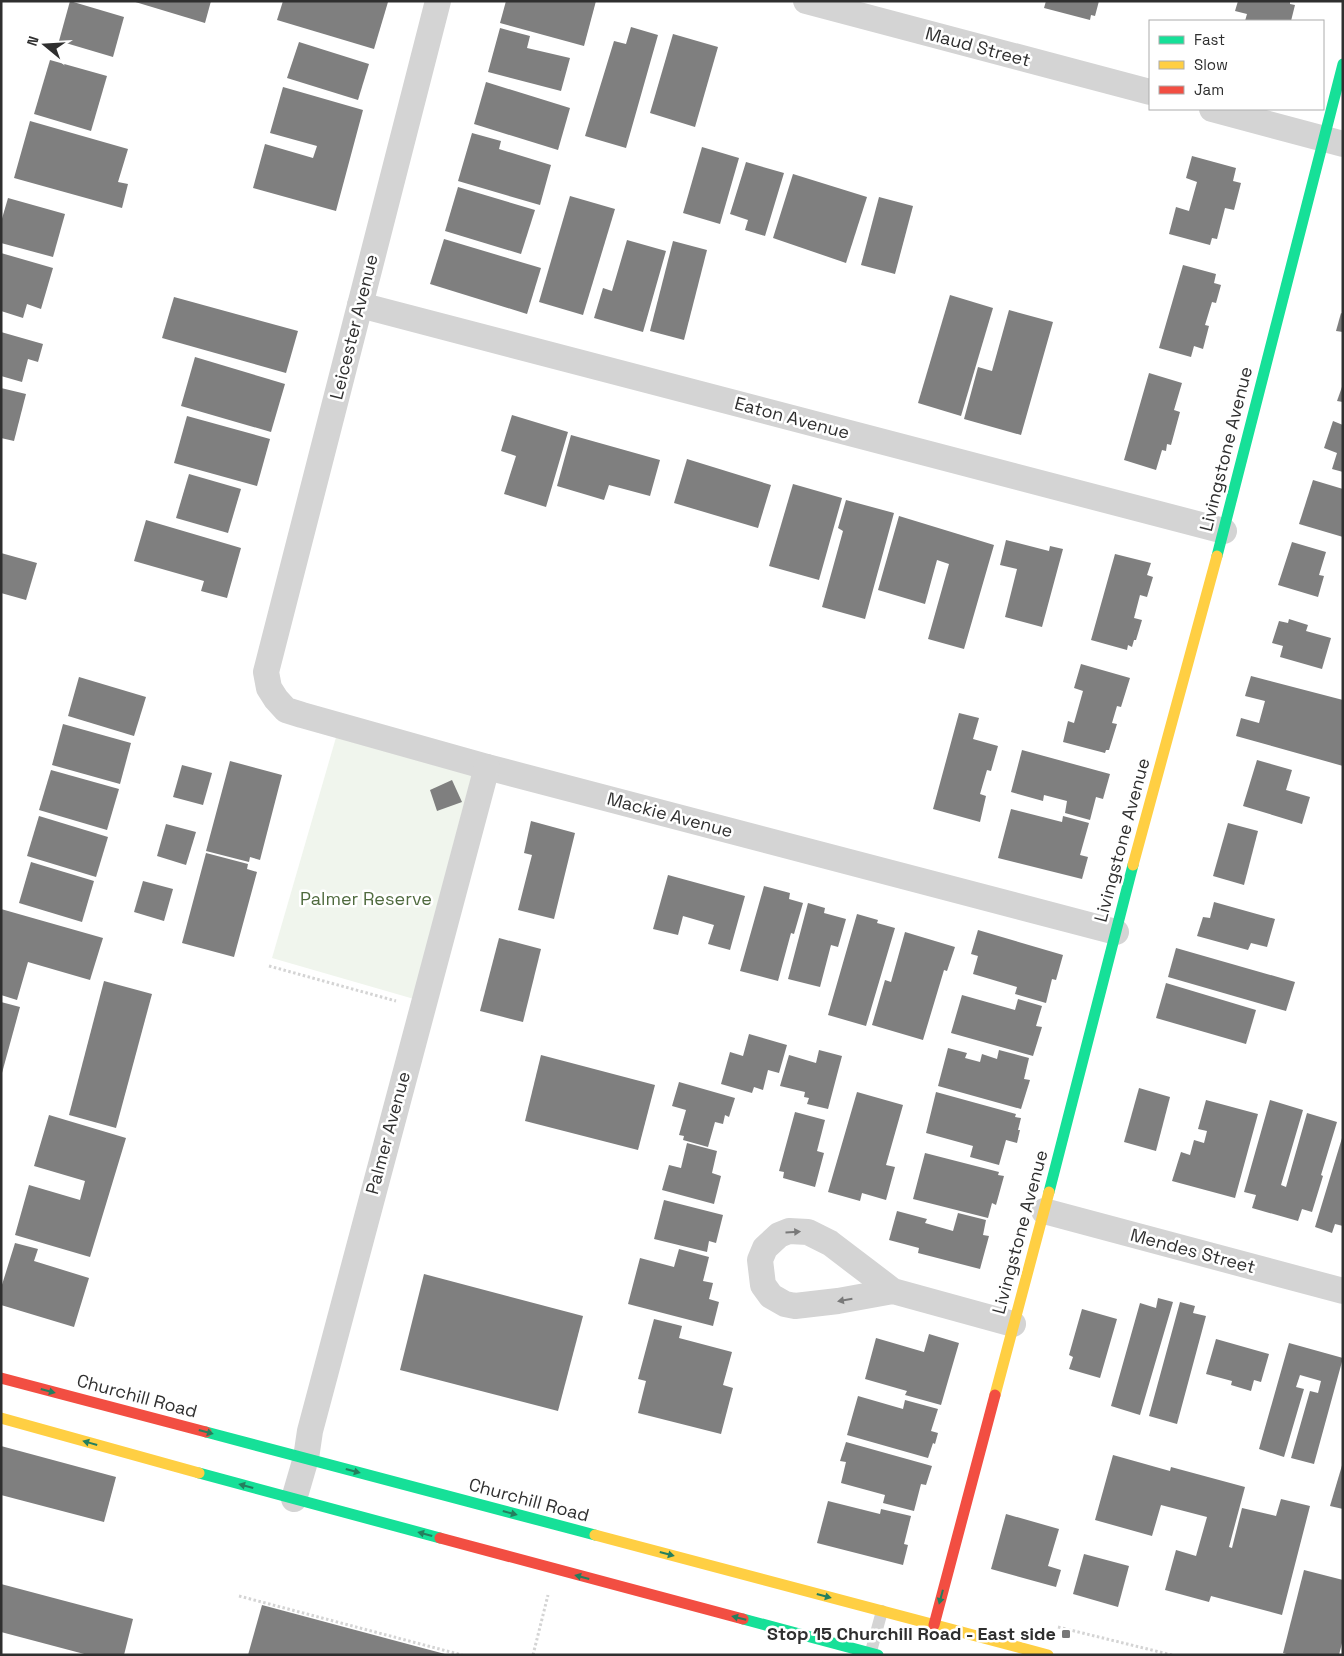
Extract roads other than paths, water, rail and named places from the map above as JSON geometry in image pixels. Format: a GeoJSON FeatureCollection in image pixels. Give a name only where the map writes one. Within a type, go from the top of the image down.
{"type":"FeatureCollection","features":[{"type":"Feature","properties":{"kind":"main road","name":"Livingstone Avenue"},"geometry":{"type":"LineString","coordinates":[[934,1626],[1044,1211],[1139,840],[1333,141],[1343,64]]}},
{"type":"Feature","properties":{"kind":"main road","name":"Churchill Road"},"geometry":{"type":"LineString","coordinates":[[1,1378],[1048,1655]]}},
{"type":"Feature","properties":{"kind":"main road"},"geometry":{"type":"LineString","coordinates":[[1,1418],[294,1499],[873,1654]]}},
{"type":"Feature","properties":{"kind":"main road"},"geometry":{"type":"LineString","coordinates":[[789,1631],[793,1647]]}},
{"type":"Feature","properties":{"kind":"street","name":"Leicester Avenue"},"geometry":{"type":"LineString","coordinates":[[271,653],[438,1]]}},
{"type":"Feature","properties":{"kind":"street","name":"Maud Street"},"geometry":{"type":"LineString","coordinates":[[806,1],[1149,92]]}},
{"type":"Feature","properties":{"kind":"street"},"geometry":{"type":"LineString","coordinates":[[1216,110],[1333,141]]}},
{"type":"Feature","properties":{"kind":"street","name":"Eaton Avenue"},"geometry":{"type":"LineString","coordinates":[[360,305],[1224,531]]}},
{"type":"Feature","properties":{"kind":"street","name":"Mackie Avenue"},"geometry":{"type":"LineString","coordinates":[[271,653],[266,672],[269,688],[286,710],[487,767],[1116,932]]}},
{"type":"Feature","properties":{"kind":"street","name":"Palmer Avenue"},"geometry":{"type":"LineString","coordinates":[[294,1499],[306,1458],[310,1431],[487,767]]}},
{"type":"Feature","properties":{"kind":"street","name":"Mendes Street"},"geometry":{"type":"LineString","coordinates":[[1044,1211],[1343,1291]]}},
{"type":"Feature","properties":{"kind":"street"},"geometry":{"type":"LineString","coordinates":[[893,1291],[838,1301],[795,1306],[785,1304],[771,1296],[763,1285],[760,1260],[765,1248],[780,1235],[789,1231],[808,1232],[830,1243],[893,1291],[1013,1324]]}},
{"type":"Feature","properties":{"kind":"lane"},"geometry":{"type":"LineString","coordinates":[[873,1654],[882,1611]]}},
{"type":"Feature","properties":{"kind":"place","name":"Stop 15 Churchill Road - East side"},"geometry":{"type":"Point","coordinates":[1066,1634]}},
{"type":"Feature","properties":{"kind":"park label","name":"Palmer Reserve"},"geometry":{"type":"Point","coordinates":[366,899]}}]}
